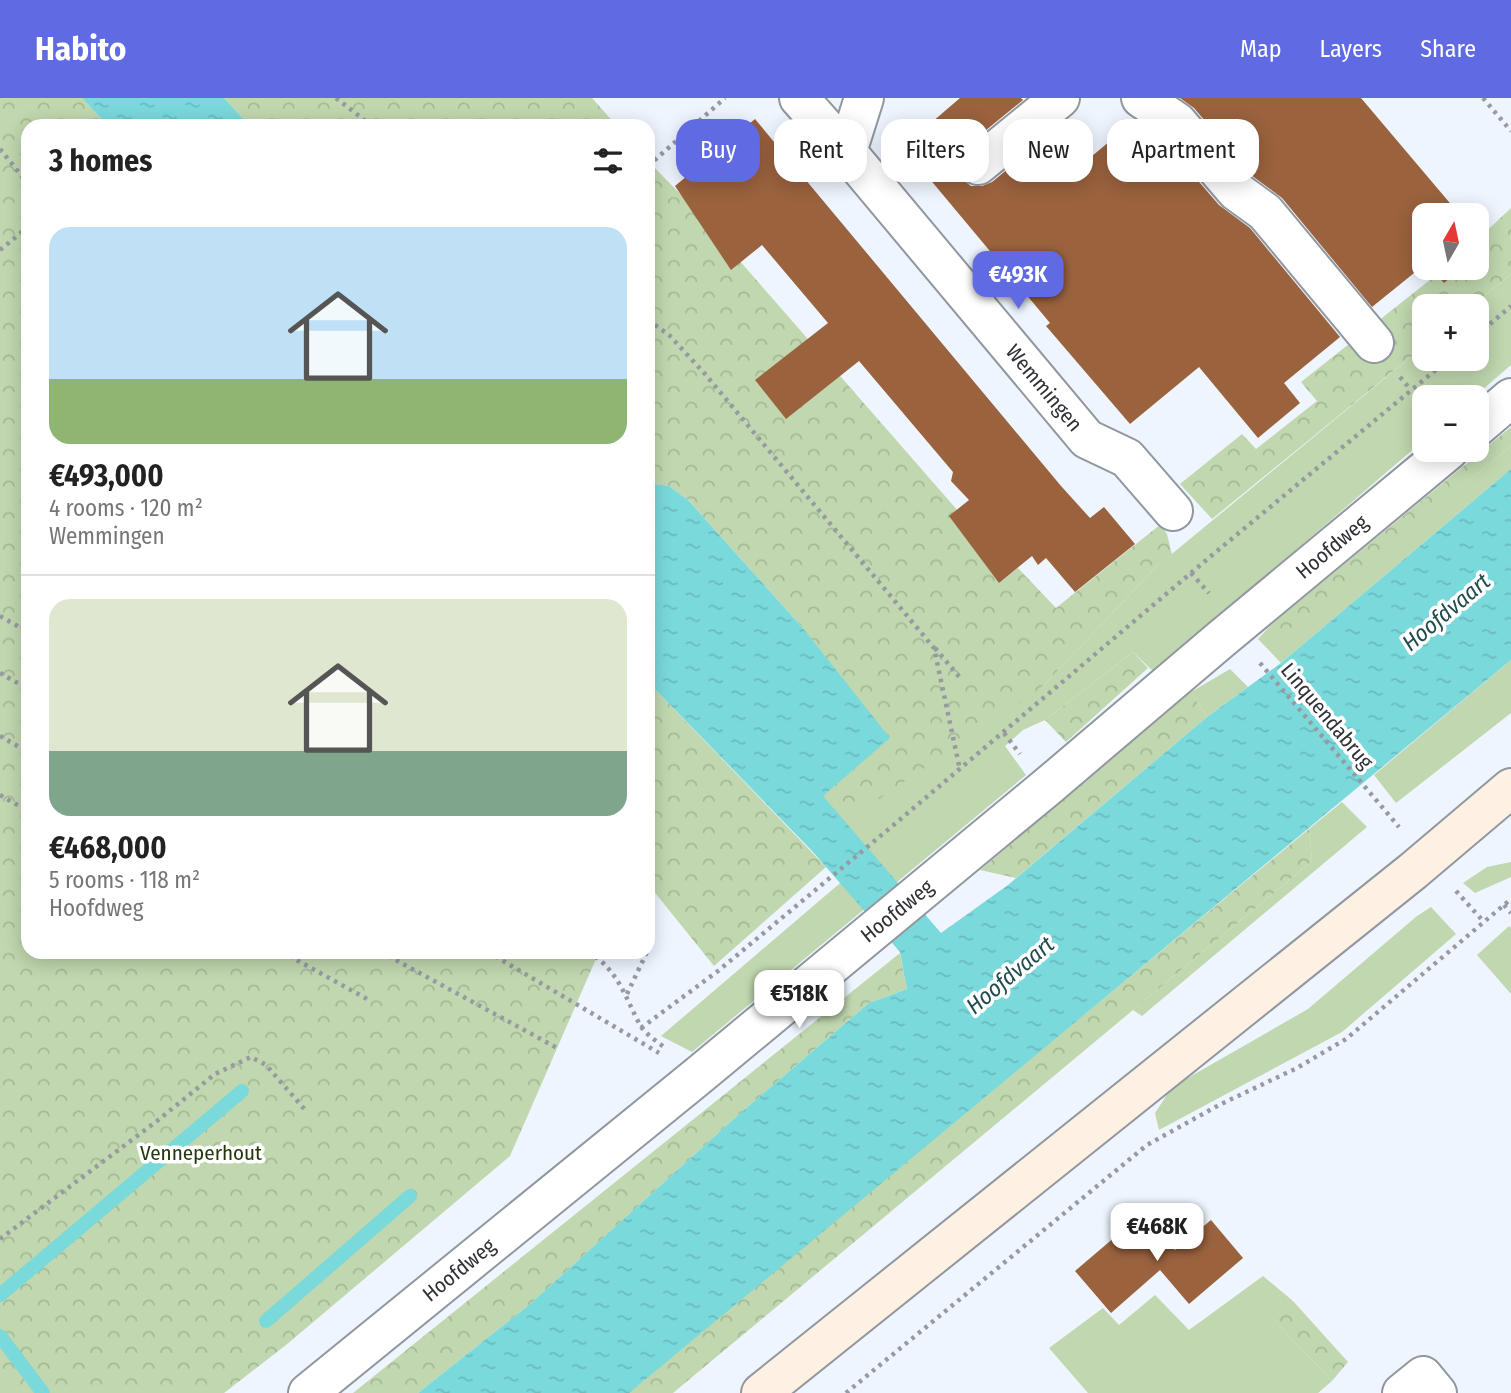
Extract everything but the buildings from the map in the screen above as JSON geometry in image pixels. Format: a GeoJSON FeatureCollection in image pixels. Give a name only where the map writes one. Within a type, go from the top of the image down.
{"type":"FeatureCollection","features":[{"type":"Feature","properties":{"kind":"street","name":"Wemmingen"},"geometry":{"type":"LineString","coordinates":[[799,98],[818,119]]}},
{"type":"Feature","properties":{"kind":"street"},"geometry":{"type":"LineString","coordinates":[[857,119],[864,98]]}},
{"type":"Feature","properties":{"kind":"street"},"geometry":{"type":"LineString","coordinates":[[989,155],[1060,98]]}},
{"type":"Feature","properties":{"kind":"street"},"geometry":{"type":"LineString","coordinates":[[1141,98],[1177,122],[1236,191],[1265,212],[1374,343]]}},
{"type":"Feature","properties":{"kind":"street","name":"Wemmingen"},"geometry":{"type":"LineString","coordinates":[[867,176],[1087,439],[1127,458],[1173,511]]}},
{"type":"Feature","properties":{"kind":"street"},"geometry":{"type":"LineString","coordinates":[[1489,416],[1511,398]]}},
{"type":"Feature","properties":{"kind":"street","name":"Hoofdweg"},"geometry":{"type":"LineString","coordinates":[[308,1393],[934,881],[1435,462]]}},
{"type":"Feature","properties":{"kind":"street"},"geometry":{"type":"LineString","coordinates":[[761,1393],[1420,866],[1511,788]]}},
{"type":"Feature","properties":{"kind":"street"},"geometry":{"type":"LineString","coordinates":[[1402,1393],[1423,1376],[1437,1393]]}},
{"type":"Feature","properties":{"kind":"path"},"geometry":{"type":"LineString","coordinates":[[336,98],[363,119]]}},
{"type":"Feature","properties":{"kind":"path"},"geometry":{"type":"LineString","coordinates":[[655,160],[725,98]]}},
{"type":"Feature","properties":{"kind":"path"},"geometry":{"type":"LineString","coordinates":[[1483,98],[1511,131]]}},
{"type":"Feature","properties":{"kind":"path"},"geometry":{"type":"LineString","coordinates":[[0,149],[21,175]]}},
{"type":"Feature","properties":{"kind":"path"},"geometry":{"type":"LineString","coordinates":[[0,250],[21,233]]}},
{"type":"Feature","properties":{"kind":"path"},"geometry":{"type":"LineString","coordinates":[[1489,325],[1511,306]]}},
{"type":"Feature","properties":{"kind":"path"},"geometry":{"type":"LineString","coordinates":[[655,325],[669,335],[705,374],[961,679]]}},
{"type":"Feature","properties":{"kind":"path"},"geometry":{"type":"LineString","coordinates":[[600,959],[626,994],[642,1028],[718,971],[1435,371]]}},
{"type":"Feature","properties":{"kind":"path"},"geometry":{"type":"LineString","coordinates":[[0,616],[21,628]]}},
{"type":"Feature","properties":{"kind":"path"},"geometry":{"type":"LineString","coordinates":[[934,648],[960,769]]}},
{"type":"Feature","properties":{"kind":"path","name":"Linquendabrug"},"geometry":{"type":"LineString","coordinates":[[1256,658],[1379,804]]}},
{"type":"Feature","properties":{"kind":"path"},"geometry":{"type":"LineString","coordinates":[[0,673],[21,685]]}},
{"type":"Feature","properties":{"kind":"path"},"geometry":{"type":"LineString","coordinates":[[0,736],[21,748]]}},
{"type":"Feature","properties":{"kind":"path"},"geometry":{"type":"LineString","coordinates":[[0,796],[21,807]]}},
{"type":"Feature","properties":{"kind":"path"},"geometry":{"type":"LineString","coordinates":[[846,1393],[1147,1145],[1219,1105],[1297,1068],[1346,1039],[1511,899]]}},
{"type":"Feature","properties":{"kind":"path"},"geometry":{"type":"LineString","coordinates":[[1504,905],[1511,913]]}},
{"type":"Feature","properties":{"kind":"path"},"geometry":{"type":"LineString","coordinates":[[295,959],[369,1000]]}},
{"type":"Feature","properties":{"kind":"path"},"geometry":{"type":"LineString","coordinates":[[395,959],[559,1049]]}},
{"type":"Feature","properties":{"kind":"path"},"geometry":{"type":"LineString","coordinates":[[500,959],[698,1076]]}},
{"type":"Feature","properties":{"kind":"path"},"geometry":{"type":"LineString","coordinates":[[626,994],[643,959]]}},
{"type":"Feature","properties":{"kind":"path"},"geometry":{"type":"LineString","coordinates":[[0,1239],[215,1074],[251,1057],[267,1065],[307,1112]]}},
{"type":"Feature","properties":{"kind":"green space","name":"Venneperhout"},"geometry":{"type":"Polygon","coordinates":[[[0,98],[82,98],[102,119],[21,119],[21,959],[596,959],[510,1156],[286,1345],[224,1393],[0,1393],[0,98]]]}},
{"type":"Feature","properties":{"kind":"green space"},"geometry":{"type":"Polygon","coordinates":[[[224,98],[592,98],[611,119],[244,119],[224,98]]]}},
{"type":"Feature","properties":{"kind":"green space"},"geometry":{"type":"Polygon","coordinates":[[[655,168],[690,204],[993,551],[999,583],[1018,568],[1056,608],[1161,524],[1167,534],[1172,555],[1156,567],[1041,688],[844,823],[822,796],[890,738],[802,627],[688,500],[669,486],[655,484],[655,168]]]}},
{"type":"Feature","properties":{"kind":"green space"},"geometry":{"type":"Polygon","coordinates":[[[1511,208],[1511,274],[1487,294],[1412,294],[1430,280],[1489,280],[1489,229],[1511,208]]]}},
{"type":"Feature","properties":{"kind":"green space"},"geometry":{"type":"Polygon","coordinates":[[[1511,274],[1511,365],[1488,385],[1412,385],[1412,450],[1154,672],[1133,652],[1045,720],[1023,730],[1005,746],[1026,775],[692,1052],[661,1036],[873,855],[844,823],[802,627],[1041,688],[1156,567],[1412,356],[1412,371],[1489,371],[1489,294],[1487,294],[1511,274]]]}},
{"type":"Feature","properties":{"kind":"green space"},"geometry":{"type":"Polygon","coordinates":[[[1412,294],[1412,356],[1212,519],[1180,484],[1242,434],[1256,449],[1317,401],[1301,382],[1412,294]]]}},
{"type":"Feature","properties":{"kind":"green space"},"geometry":{"type":"Polygon","coordinates":[[[1511,427],[1511,446],[1286,632],[1273,623],[1468,462],[1489,462],[1489,445],[1511,427]]]}},
{"type":"Feature","properties":{"kind":"green space"},"geometry":{"type":"Polygon","coordinates":[[[1511,446],[1511,469],[1281,663],[1258,639],[1273,623],[1286,631],[1511,446]]]}},
{"type":"Feature","properties":{"kind":"green space"},"geometry":{"type":"Polygon","coordinates":[[[1133,652],[1148,668],[1066,742],[1045,720],[1133,652]]]}},
{"type":"Feature","properties":{"kind":"green space"},"geometry":{"type":"Polygon","coordinates":[[[1511,660],[1511,713],[1396,803],[1374,775],[1511,660]]]}},
{"type":"Feature","properties":{"kind":"green space"},"geometry":{"type":"Polygon","coordinates":[[[1230,669],[1248,687],[1207,717],[1191,692],[1230,669]]]}},
{"type":"Feature","properties":{"kind":"green space"},"geometry":{"type":"Polygon","coordinates":[[[655,689],[826,867],[714,966],[655,893],[655,689]]]}},
{"type":"Feature","properties":{"kind":"green space"},"geometry":{"type":"Polygon","coordinates":[[[1191,692],[1207,717],[1016,878],[980,870],[1191,692]]]}},
{"type":"Feature","properties":{"kind":"green space"},"geometry":{"type":"Polygon","coordinates":[[[1342,802],[1367,827],[1142,1016],[1133,1010],[1312,861],[1309,829],[1342,802]]]}},
{"type":"Feature","properties":{"kind":"green space"},"geometry":{"type":"Polygon","coordinates":[[[1309,829],[1312,861],[673,1393],[625,1393],[1309,829]]]}},
{"type":"Feature","properties":{"kind":"green space"},"geometry":{"type":"Polygon","coordinates":[[[1511,862],[1511,877],[1475,893],[1463,883],[1487,867],[1511,862]]]}},
{"type":"Feature","properties":{"kind":"green space"},"geometry":{"type":"Polygon","coordinates":[[[1431,907],[1456,934],[1342,1032],[1159,1130],[1155,1113],[1172,1087],[1308,1009],[1431,907]]]}},
{"type":"Feature","properties":{"kind":"green space"},"geometry":{"type":"Polygon","coordinates":[[[1509,926],[1511,928],[1511,994],[1477,955],[1509,926]]]}},
{"type":"Feature","properties":{"kind":"green space"},"geometry":{"type":"Polygon","coordinates":[[[900,953],[907,989],[869,1003],[737,1116],[529,1305],[418,1393],[353,1393],[900,953]]]}},
{"type":"Feature","properties":{"kind":"green space"},"geometry":{"type":"Polygon","coordinates":[[[1263,1276],[1293,1301],[1271,1317],[1332,1381],[1318,1393],[1088,1393],[1049,1348],[1103,1308],[1119,1325],[1155,1295],[1189,1330],[1263,1276]]]}},
{"type":"Feature","properties":{"kind":"green space"},"geometry":{"type":"Polygon","coordinates":[[[1293,1301],[1348,1362],[1332,1381],[1270,1316],[1293,1301]]]}},
{"type":"Feature","properties":{"kind":"water"},"geometry":{"type":"Polygon","coordinates":[[[82,98],[224,98],[244,119],[102,119],[82,98]]]}},
{"type":"Feature","properties":{"kind":"water","name":"Hoofdvaart"},"geometry":{"type":"Polygon","coordinates":[[[1511,469],[1511,660],[629,1393],[418,1393],[529,1305],[737,1116],[869,1003],[907,989],[900,952],[813,852],[655,689],[655,484],[669,486],[688,500],[802,627],[890,738],[823,796],[941,933],[1008,885],[1207,717],[1281,663],[1511,469]]]}},
{"type":"Feature","properties":{"kind":"waterway"},"geometry":{"type":"LineString","coordinates":[[0,1295],[242,1091]]}},
{"type":"Feature","properties":{"kind":"waterway"},"geometry":{"type":"LineString","coordinates":[[266,1321],[410,1196]]}},
{"type":"Feature","properties":{"kind":"waterway"},"geometry":{"type":"LineString","coordinates":[[0,1336],[43,1393]]}}]}
